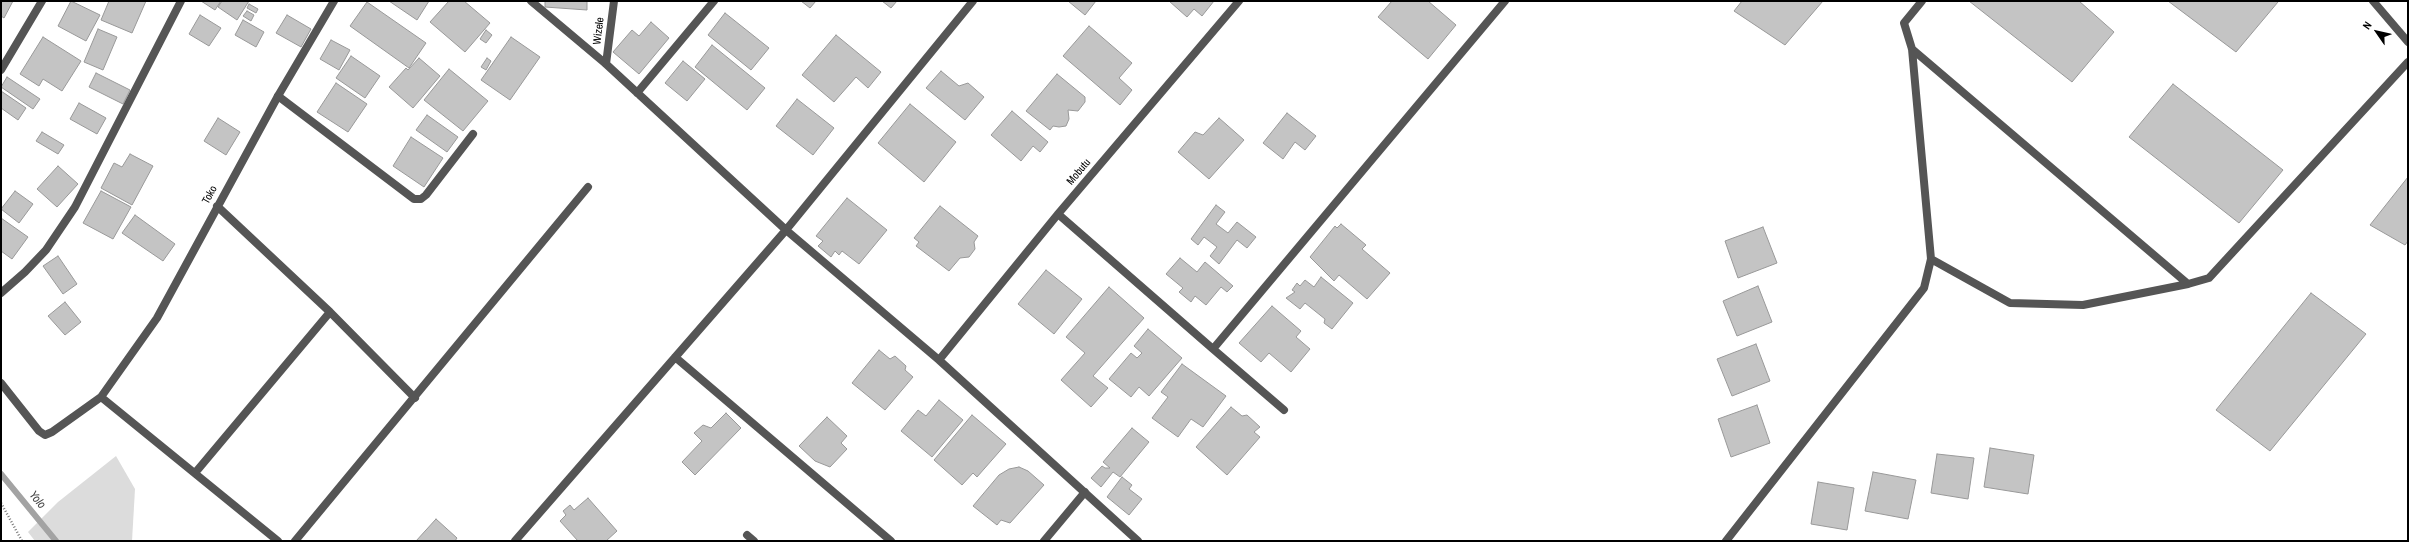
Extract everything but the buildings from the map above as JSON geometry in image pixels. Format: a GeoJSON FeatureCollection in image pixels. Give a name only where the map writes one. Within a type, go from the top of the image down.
{"type":"FeatureCollection","features":[{"type":"Feature","properties":{"kind":"street"},"geometry":{"type":"LineString","coordinates":[[1,70],[42,1]]}},
{"type":"Feature","properties":{"kind":"street"},"geometry":{"type":"LineString","coordinates":[[1,293],[25,272],[46,250],[76,207],[181,1]]}},
{"type":"Feature","properties":{"kind":"street","name":"Toko"},"geometry":{"type":"LineString","coordinates":[[1,383],[39,431],[45,435],[52,432],[100,397],[157,318],[278,96],[334,1]]}},
{"type":"Feature","properties":{"kind":"street"},"geometry":{"type":"LineString","coordinates":[[531,1],[606,64],[786,230],[939,360],[1138,541]]}},
{"type":"Feature","properties":{"kind":"street","name":"Wizele"},"geometry":{"type":"LineString","coordinates":[[606,64],[614,1]]}},
{"type":"Feature","properties":{"kind":"street"},"geometry":{"type":"LineString","coordinates":[[637,93],[714,1]]}},
{"type":"Feature","properties":{"kind":"street"},"geometry":{"type":"LineString","coordinates":[[515,541],[786,230],[973,1]]}},
{"type":"Feature","properties":{"kind":"street","name":"Mobutu"},"geometry":{"type":"LineString","coordinates":[[939,360],[1058,214],[1239,1]]}},
{"type":"Feature","properties":{"kind":"street"},"geometry":{"type":"LineString","coordinates":[[1213,349],[1505,1]]}},
{"type":"Feature","properties":{"kind":"street"},"geometry":{"type":"LineString","coordinates":[[1726,541],[1924,288],[1932,259],[1912,50],[1904,23],[1922,1]]}},
{"type":"Feature","properties":{"kind":"street"},"geometry":{"type":"LineString","coordinates":[[2373,1],[2408,42]]}},
{"type":"Feature","properties":{"kind":"street"},"geometry":{"type":"LineString","coordinates":[[1912,50],[2188,284]]}},
{"type":"Feature","properties":{"kind":"street"},"geometry":{"type":"LineString","coordinates":[[1932,259],[2010,303],[2084,305],[2188,284],[2209,278],[2408,62]]}},
{"type":"Feature","properties":{"kind":"street"},"geometry":{"type":"LineString","coordinates":[[278,96],[414,198],[421,199],[426,195],[473,134]]}},
{"type":"Feature","properties":{"kind":"street"},"geometry":{"type":"LineString","coordinates":[[294,541],[415,398],[588,187]]}},
{"type":"Feature","properties":{"kind":"street"},"geometry":{"type":"LineString","coordinates":[[217,206],[330,312],[415,398]]}},
{"type":"Feature","properties":{"kind":"street"},"geometry":{"type":"LineString","coordinates":[[1058,214],[1284,410]]}},
{"type":"Feature","properties":{"kind":"street"},"geometry":{"type":"LineString","coordinates":[[194,473],[330,312]]}},
{"type":"Feature","properties":{"kind":"street"},"geometry":{"type":"LineString","coordinates":[[675,357],[891,541]]}},
{"type":"Feature","properties":{"kind":"street"},"geometry":{"type":"LineString","coordinates":[[100,397],[278,541]]}},
{"type":"Feature","properties":{"kind":"street"},"geometry":{"type":"LineString","coordinates":[[1044,541],[1085,492]]}},
{"type":"Feature","properties":{"kind":"street"},"geometry":{"type":"LineString","coordinates":[[747,535],[754,541]]}},
{"type":"Feature","properties":{"kind":"path"},"geometry":{"type":"LineString","coordinates":[[1,503],[22,541]]}},
{"type":"Feature","properties":{"kind":"shaded area"},"geometry":{"type":"Polygon","coordinates":[[[116,456],[135,489],[132,541],[35,541],[28,532],[58,502],[116,456]]]}},
{"type":"Feature","properties":{"kind":"waterway","name":"Yolo"},"geometry":{"type":"LineString","coordinates":[[1,474],[56,541]]}}]}
